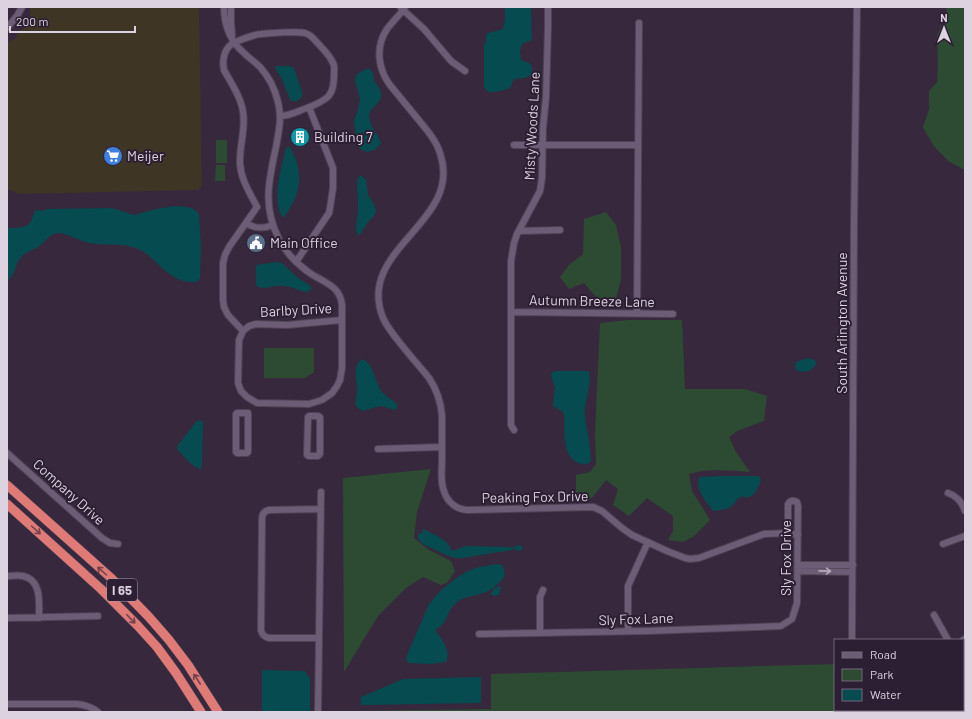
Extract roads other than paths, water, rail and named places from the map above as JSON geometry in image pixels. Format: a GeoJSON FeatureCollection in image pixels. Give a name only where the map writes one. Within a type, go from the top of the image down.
{"type":"FeatureCollection","features":[{"type":"Feature","properties":{"kind":"highway","name":"I 65"},"geometry":{"type":"LineString","coordinates":[[7,485],[110,578],[149,617],[188,665],[218,712]]}},
{"type":"Feature","properties":{"kind":"highway","name":"I 65"},"geometry":{"type":"LineString","coordinates":[[7,504],[101,589],[138,626],[157,647],[202,712]]}},
{"type":"Feature","properties":{"kind":"street"},"geometry":{"type":"LineString","coordinates":[[7,28],[16,18],[22,7]]}},
{"type":"Feature","properties":{"kind":"street"},"geometry":{"type":"LineString","coordinates":[[224,7],[225,23],[229,34],[243,53],[260,66],[273,86],[277,96],[280,116],[279,130],[268,184],[268,206],[273,225],[280,242],[296,262],[310,273],[330,284],[339,294],[341,300],[342,370],[335,389],[324,399],[317,402],[307,404],[259,403],[246,397],[240,388],[238,380],[239,341],[243,331],[228,315],[224,307],[223,265],[225,255],[229,247],[257,207]]}},
{"type":"Feature","properties":{"kind":"street"},"geometry":{"type":"LineString","coordinates":[[231,7],[231,31],[235,43]]}},
{"type":"Feature","properties":{"kind":"street","name":"South Arlington Avenue"},"geometry":{"type":"LineString","coordinates":[[852,639],[854,215],[857,7]]}},
{"type":"Feature","properties":{"kind":"street"},"geometry":{"type":"LineString","coordinates":[[403,8],[424,29],[451,61],[465,71]]}},
{"type":"Feature","properties":{"kind":"street","name":"Peaking Fox Drive"},"geometry":{"type":"LineString","coordinates":[[403,8],[386,31],[381,41],[379,58],[381,69],[388,82],[435,141],[442,158],[444,169],[441,191],[434,207],[386,266],[380,282],[379,300],[383,316],[389,329],[429,378],[437,391],[442,410],[442,478],[444,492],[447,499],[460,509],[467,510],[593,507],[602,510],[632,535],[667,551],[690,559],[699,558],[764,534],[788,533],[798,535]]}},
{"type":"Feature","properties":{"kind":"street","name":"Misty Woods Lane"},"geometry":{"type":"LineString","coordinates":[[514,430],[511,425],[511,261],[514,243],[519,230],[540,191],[542,178],[542,128],[546,97],[548,8]]}},
{"type":"Feature","properties":{"kind":"street"},"geometry":{"type":"LineString","coordinates":[[637,314],[639,23]]}},
{"type":"Feature","properties":{"kind":"street"},"geometry":{"type":"LineString","coordinates":[[257,207],[245,184],[241,170],[240,158],[244,121],[243,109],[224,70],[223,62],[225,54],[230,46],[235,43],[262,34],[300,32],[314,39],[332,60],[334,67],[334,83],[330,94],[324,101],[287,116],[280,116]]}},
{"type":"Feature","properties":{"kind":"street"},"geometry":{"type":"LineString","coordinates":[[296,262],[329,213],[333,188],[333,168],[309,107]]}},
{"type":"Feature","properties":{"kind":"street"},"geometry":{"type":"LineString","coordinates":[[514,145],[638,145]]}},
{"type":"Feature","properties":{"kind":"street"},"geometry":{"type":"LineString","coordinates":[[257,207],[268,206]]}},
{"type":"Feature","properties":{"kind":"street"},"geometry":{"type":"LineString","coordinates":[[246,223],[254,228],[273,225]]}},
{"type":"Feature","properties":{"kind":"street"},"geometry":{"type":"LineString","coordinates":[[519,230],[560,230]]}},
{"type":"Feature","properties":{"kind":"street","name":"Autumn Breeze Lane"},"geometry":{"type":"LineString","coordinates":[[511,312],[673,314]]}},
{"type":"Feature","properties":{"kind":"street","name":"Barlby Drive"},"geometry":{"type":"LineString","coordinates":[[243,331],[246,328],[256,324],[287,324],[342,320]]}},
{"type":"Feature","properties":{"kind":"street"},"geometry":{"type":"LineString","coordinates":[[248,413],[236,414],[236,452],[238,454],[248,452],[248,413],[254,402]]}},
{"type":"Feature","properties":{"kind":"street"},"geometry":{"type":"LineString","coordinates":[[307,404],[307,454],[309,456],[318,456],[320,454],[320,418],[318,416],[308,416]]}},
{"type":"Feature","properties":{"kind":"street"},"geometry":{"type":"LineString","coordinates":[[378,449],[442,447]]}},
{"type":"Feature","properties":{"kind":"street","name":"Company Drive"},"geometry":{"type":"LineString","coordinates":[[7,453],[102,538],[110,543],[118,544]]}},
{"type":"Feature","properties":{"kind":"street"},"geometry":{"type":"LineString","coordinates":[[318,712],[321,492]]}},
{"type":"Feature","properties":{"kind":"street"},"geometry":{"type":"LineString","coordinates":[[948,493],[952,494],[960,501],[965,511]]}},
{"type":"Feature","properties":{"kind":"street","name":"Sly Fox Drive"},"geometry":{"type":"LineString","coordinates":[[788,533],[788,504],[791,501],[794,501],[797,502],[798,506],[798,568],[797,603],[792,619]]}},
{"type":"Feature","properties":{"kind":"street"},"geometry":{"type":"LineString","coordinates":[[319,638],[269,638],[262,633],[262,516],[266,510],[320,509]]}},
{"type":"Feature","properties":{"kind":"street"},"geometry":{"type":"LineString","coordinates":[[943,544],[965,536]]}},
{"type":"Feature","properties":{"kind":"street"},"geometry":{"type":"LineString","coordinates":[[628,631],[628,586],[648,542]]}},
{"type":"Feature","properties":{"kind":"street"},"geometry":{"type":"LineString","coordinates":[[798,568],[852,568]]}},
{"type":"Feature","properties":{"kind":"street"},"geometry":{"type":"LineString","coordinates":[[7,576],[26,577],[31,579],[35,584],[38,593],[39,618]]}},
{"type":"Feature","properties":{"kind":"street"},"geometry":{"type":"LineString","coordinates":[[540,633],[540,597],[543,590]]}},
{"type":"Feature","properties":{"kind":"street"},"geometry":{"type":"LineString","coordinates":[[934,615],[947,639]]}},
{"type":"Feature","properties":{"kind":"street"},"geometry":{"type":"LineString","coordinates":[[7,618],[98,616]]}},
{"type":"Feature","properties":{"kind":"street","name":"Sly Fox Lane"},"geometry":{"type":"LineString","coordinates":[[479,634],[781,626],[792,619]]}},
{"type":"Feature","properties":{"kind":"street"},"geometry":{"type":"LineString","coordinates":[[7,704],[77,704],[84,705],[98,712]]}},
{"type":"Feature","properties":{"kind":"water"},"geometry":{"type":"Polygon","coordinates":[[[505,7],[531,7],[532,40],[522,44],[520,51],[521,60],[532,66],[532,73],[530,76],[524,78],[514,79],[510,88],[489,92],[484,87],[484,44],[488,33],[503,29],[505,7]]]}},
{"type":"Feature","properties":{"kind":"water"},"geometry":{"type":"Polygon","coordinates":[[[276,66],[289,66],[294,68],[302,92],[302,97],[299,100],[290,100],[282,79],[275,68],[276,66]]]}},
{"type":"Feature","properties":{"kind":"water"},"geometry":{"type":"Polygon","coordinates":[[[369,69],[373,73],[374,80],[381,94],[377,104],[371,110],[369,119],[381,142],[376,149],[370,151],[363,150],[357,145],[354,121],[360,99],[355,80],[357,74],[369,69]]]}},
{"type":"Feature","properties":{"kind":"water"},"geometry":{"type":"Polygon","coordinates":[[[289,146],[296,160],[299,183],[296,197],[283,218],[279,211],[277,195],[285,149],[289,146]]]}},
{"type":"Feature","properties":{"kind":"water"},"geometry":{"type":"Polygon","coordinates":[[[359,176],[362,176],[366,180],[368,195],[374,204],[376,211],[360,235],[358,235],[356,230],[358,208],[357,180],[359,176]]]}},
{"type":"Feature","properties":{"kind":"water"},"geometry":{"type":"Polygon","coordinates":[[[175,206],[191,208],[199,214],[201,247],[200,278],[196,282],[177,279],[145,253],[135,248],[121,245],[89,243],[60,233],[49,237],[38,247],[22,256],[19,259],[12,275],[7,281],[7,228],[20,228],[29,224],[35,211],[48,209],[112,208],[134,215],[175,206]]]}},
{"type":"Feature","properties":{"kind":"water"},"geometry":{"type":"Polygon","coordinates":[[[276,262],[282,263],[298,278],[312,288],[305,292],[286,286],[264,288],[258,287],[256,284],[256,265],[276,262]]]}},
{"type":"Feature","properties":{"kind":"water"},"geometry":{"type":"Polygon","coordinates":[[[807,358],[815,360],[815,366],[811,370],[805,372],[796,370],[796,362],[807,358]]]}},
{"type":"Feature","properties":{"kind":"water"},"geometry":{"type":"Polygon","coordinates":[[[362,359],[369,364],[382,391],[397,404],[395,410],[381,406],[363,411],[357,407],[356,370],[362,359]]]}},
{"type":"Feature","properties":{"kind":"water"},"geometry":{"type":"Polygon","coordinates":[[[552,372],[589,372],[590,383],[585,415],[591,461],[587,464],[581,464],[573,460],[569,455],[564,435],[564,414],[553,406],[555,388],[551,375],[552,372]]]}},
{"type":"Feature","properties":{"kind":"water"},"geometry":{"type":"Polygon","coordinates":[[[198,420],[203,421],[202,464],[200,470],[190,463],[177,449],[178,445],[198,420]]]}},
{"type":"Feature","properties":{"kind":"water"},"geometry":{"type":"Polygon","coordinates":[[[759,476],[761,480],[753,495],[748,497],[740,497],[729,508],[713,511],[699,490],[698,481],[700,477],[759,476]]]}},
{"type":"Feature","properties":{"kind":"water"},"geometry":{"type":"Polygon","coordinates":[[[423,529],[444,540],[449,545],[451,550],[457,550],[466,546],[514,547],[521,545],[523,549],[518,551],[514,548],[511,550],[455,558],[423,544],[419,540],[418,534],[422,533],[423,529]]]}},
{"type":"Feature","properties":{"kind":"water"},"geometry":{"type":"Polygon","coordinates":[[[498,564],[502,565],[505,572],[504,578],[494,587],[495,589],[499,586],[501,587],[499,595],[494,596],[490,594],[494,590],[493,588],[459,601],[451,609],[443,624],[436,629],[436,632],[444,642],[447,650],[448,654],[446,662],[430,664],[409,663],[406,660],[407,655],[429,604],[440,591],[468,571],[479,567],[498,564]]]}},
{"type":"Feature","properties":{"kind":"water"},"geometry":{"type":"Polygon","coordinates":[[[262,670],[305,671],[310,679],[310,712],[262,712],[262,670]]]}},
{"type":"Feature","properties":{"kind":"water"},"geometry":{"type":"Polygon","coordinates":[[[481,677],[481,703],[361,705],[361,697],[403,679],[481,677]]]}},
{"type":"Feature","properties":{"kind":"place","name":"Building 7"},"geometry":{"type":"Point","coordinates":[300,137]}},
{"type":"Feature","properties":{"kind":"place","name":"Meijer"},"geometry":{"type":"Point","coordinates":[113,156]}},
{"type":"Feature","properties":{"kind":"place","name":"Main Office"},"geometry":{"type":"Point","coordinates":[256,243]}}]}
